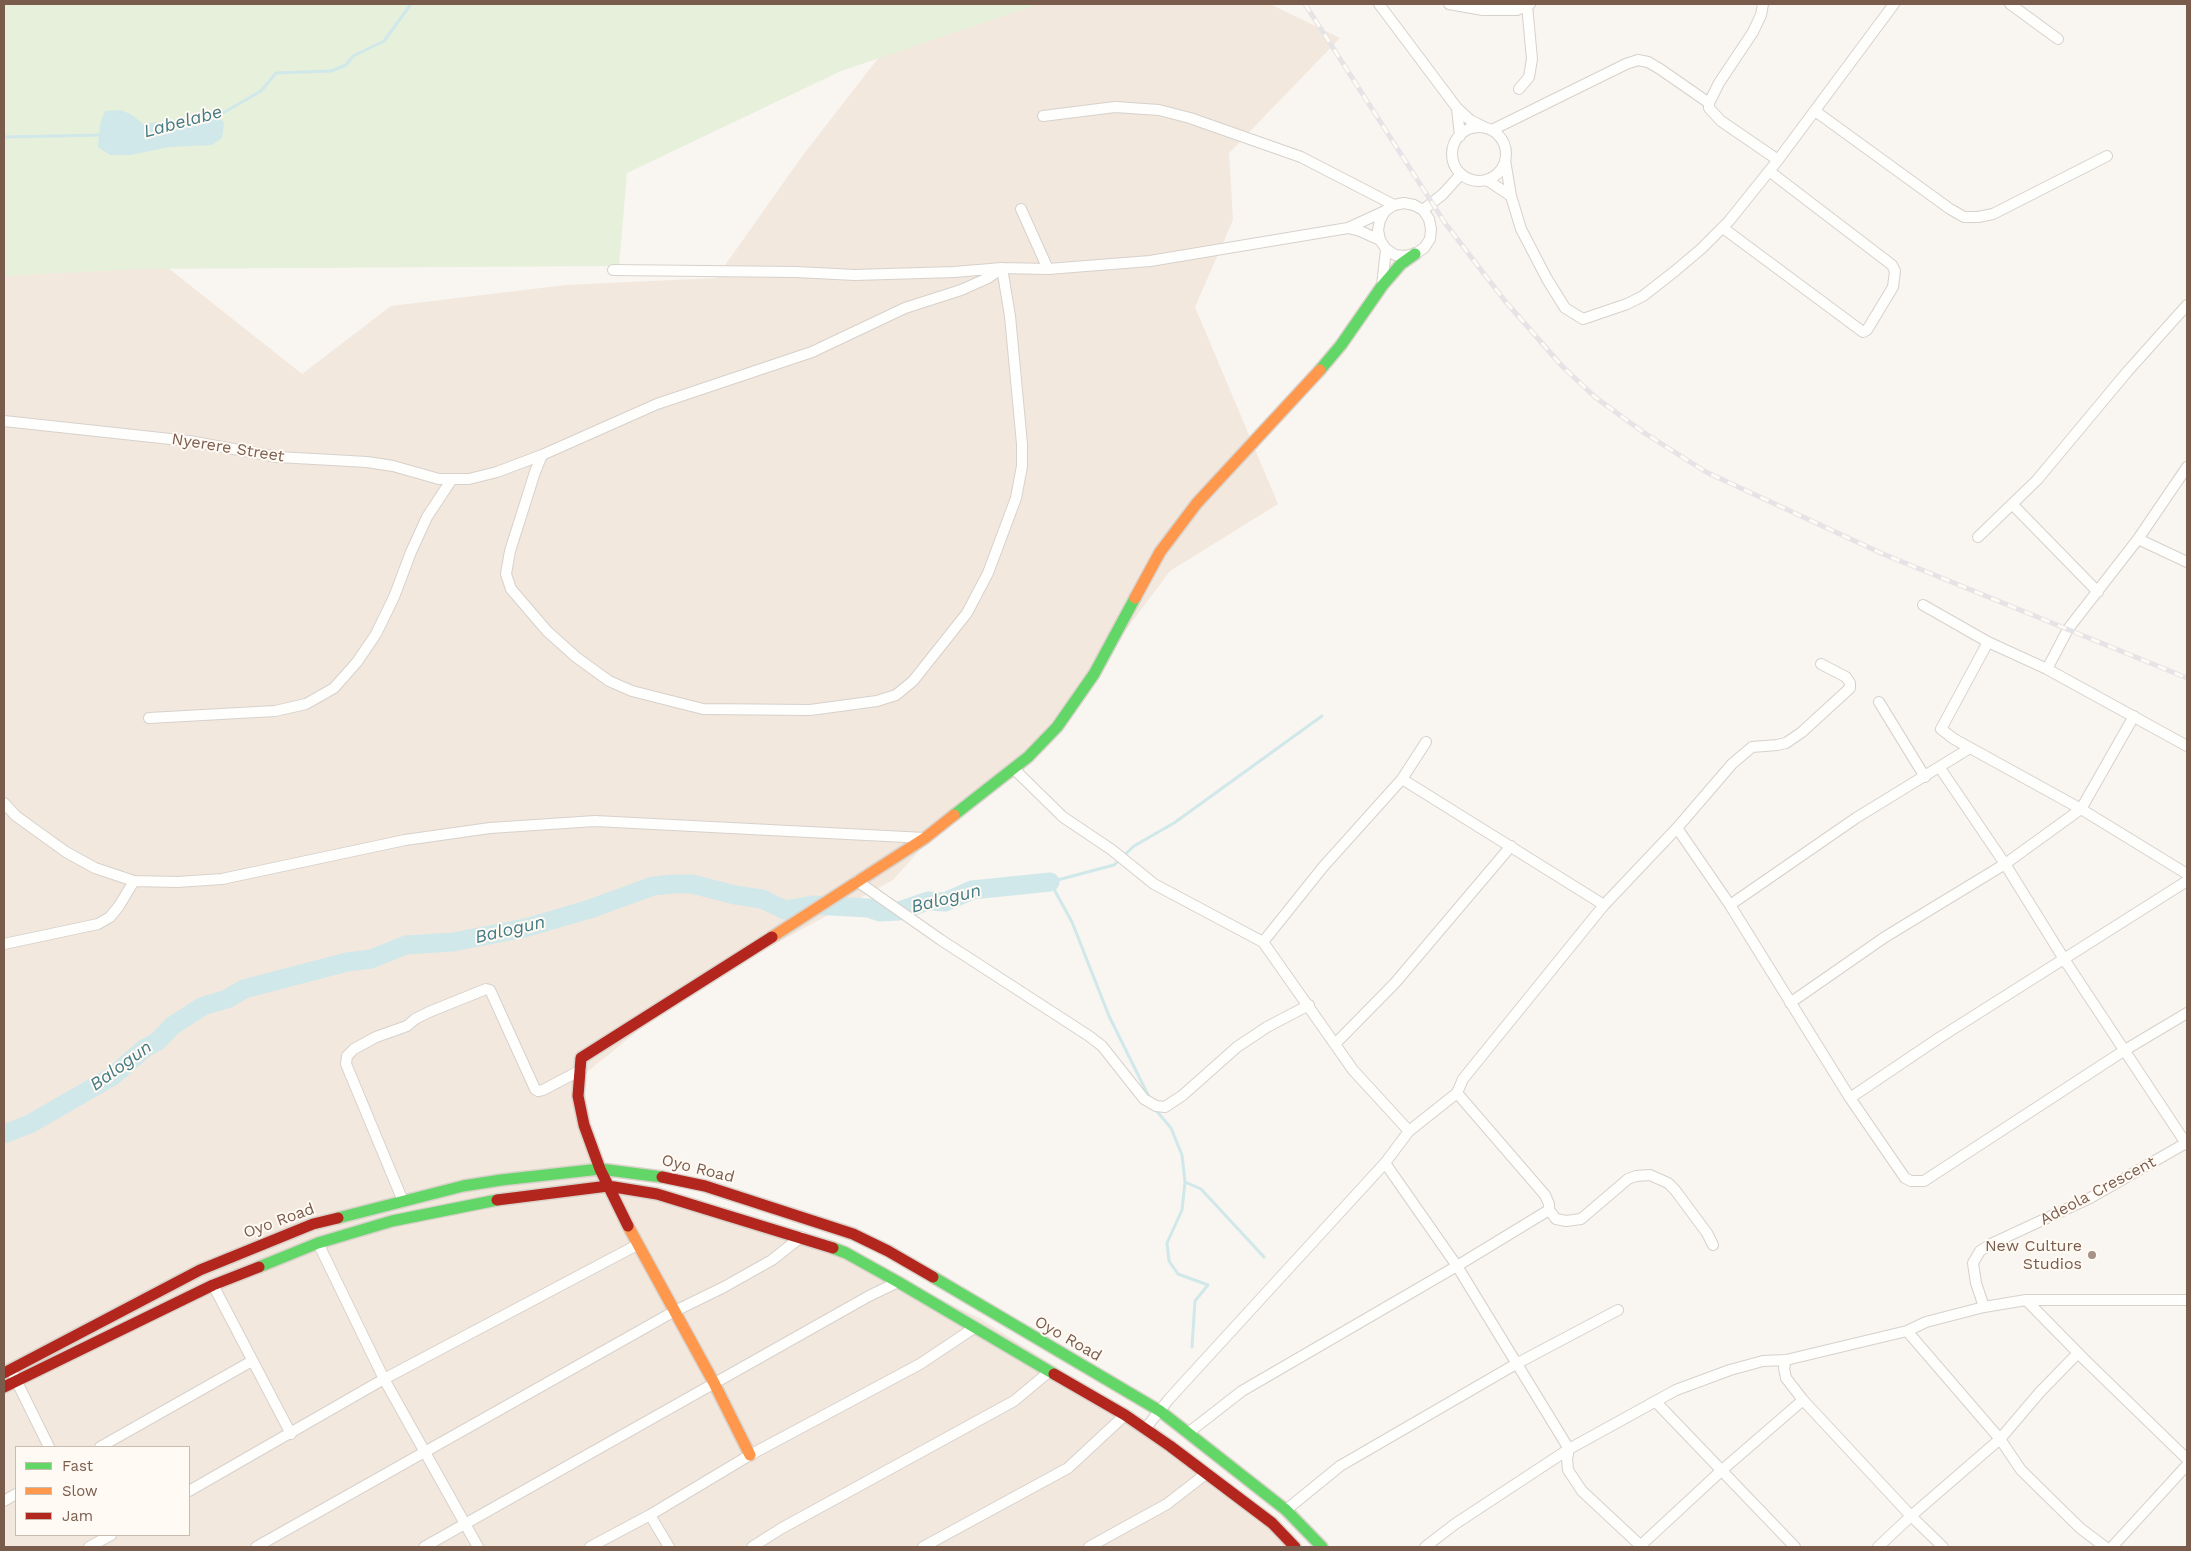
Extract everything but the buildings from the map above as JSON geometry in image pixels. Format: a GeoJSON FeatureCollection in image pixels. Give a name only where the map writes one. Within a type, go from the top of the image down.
{"type":"FeatureCollection","features":[{"type":"Feature","properties":{"kind":"main road"},"geometry":{"type":"LineString","coordinates":[[750,1455],[714,1383],[637,1246],[600,1169],[584,1125],[578,1096],[581,1058],[925,838],[1014,769],[1057,727],[1076,702],[1094,674],[1160,552],[1197,503],[1305,389],[1341,345],[1382,286],[1401,264],[1416,254]]}},
{"type":"Feature","properties":{"kind":"main road","name":"Oyo Road"},"geometry":{"type":"LineString","coordinates":[[7,1371],[218,1262],[314,1224],[403,1201],[501,1180],[600,1169],[667,1177],[705,1186],[853,1234],[888,1251],[1160,1411],[1286,1510],[1322,1547]]}},
{"type":"Feature","properties":{"kind":"main road","name":"Oyo Road"},"geometry":{"type":"LineString","coordinates":[[4,1387],[213,1285],[318,1243],[392,1221],[506,1198],[608,1186],[657,1194],[801,1237],[846,1253],[1126,1415],[1272,1523],[1295,1547]]}},
{"type":"Feature","properties":{"kind":"street"},"geometry":{"type":"LineString","coordinates":[[1379,4],[1456,108],[1470,120],[1488,129],[1502,140],[1506,153],[1505,160],[1511,196],[1522,229],[1555,293],[1565,308],[1583,319],[1600,315],[1643,296],[1701,249],[1722,228],[1815,112],[1894,4]]}},
{"type":"Feature","properties":{"kind":"street"},"geometry":{"type":"LineString","coordinates":[[1449,4],[1483,10],[1517,10],[1528,4],[1532,59],[1530,76],[1519,89]]}},
{"type":"Feature","properties":{"kind":"street"},"geometry":{"type":"LineString","coordinates":[[1709,103],[1719,83],[1753,32],[1761,15],[1762,4]]}},
{"type":"Feature","properties":{"kind":"street"},"geometry":{"type":"LineString","coordinates":[[2010,4],[2058,39]]}},
{"type":"Feature","properties":{"kind":"street"},"geometry":{"type":"LineString","coordinates":[[1505,160],[1499,172],[1487,180],[1473,180],[1461,174],[1452,155],[1460,136],[1471,129],[1488,129],[1638,60],[1648,62],[1660,69],[1709,103],[1712,113],[1721,121],[1778,160]]}},
{"type":"Feature","properties":{"kind":"street"},"geometry":{"type":"LineString","coordinates":[[1042,116],[1115,107],[1159,110],[1190,118],[1301,157],[1390,208]]}},
{"type":"Feature","properties":{"kind":"street"},"geometry":{"type":"LineString","coordinates":[[1456,108],[1460,136]]}},
{"type":"Feature","properties":{"kind":"street"},"geometry":{"type":"LineString","coordinates":[[1815,112],[1950,209],[1964,216],[1978,217],[1993,214],[2107,156]]}},
{"type":"Feature","properties":{"kind":"street"},"geometry":{"type":"LineString","coordinates":[[1722,228],[1863,332],[1867,330],[1893,287],[1895,271],[1892,264],[1769,171]]}},
{"type":"Feature","properties":{"kind":"street"},"geometry":{"type":"LineString","coordinates":[[1423,210],[1443,194],[1461,174]]}},
{"type":"Feature","properties":{"kind":"street"},"geometry":{"type":"LineString","coordinates":[[1487,180],[1511,196]]}},
{"type":"Feature","properties":{"kind":"street"},"geometry":{"type":"LineString","coordinates":[[613,270],[796,272],[855,275],[954,272],[1002,268],[1048,269],[1150,261],[1348,228],[1404,203],[1414,205],[1423,210],[1429,219],[1430,234],[1424,248],[1416,254],[1400,256],[1360,230],[1348,228]]}},
{"type":"Feature","properties":{"kind":"street"},"geometry":{"type":"LineString","coordinates":[[1382,286],[1383,245],[1378,230],[1380,220],[1390,208]]}},
{"type":"Feature","properties":{"kind":"street"},"geometry":{"type":"LineString","coordinates":[[1021,209],[1048,269]]}},
{"type":"Feature","properties":{"kind":"street"},"geometry":{"type":"LineString","coordinates":[[542,456],[535,472],[510,551],[506,574],[511,589],[547,631],[576,657],[609,680],[632,691],[715,711],[810,710],[877,700],[896,695],[913,681],[967,613],[988,572],[1016,498],[1022,466],[1022,444],[1010,316],[1002,268]]}},
{"type":"Feature","properties":{"kind":"street","name":"Nyerere Street"},"geometry":{"type":"LineString","coordinates":[[4,421],[227,446],[278,457],[367,462],[393,466],[439,479],[469,479],[497,472],[542,456],[657,404],[812,352],[905,308],[970,286],[988,278],[1002,268]]}},
{"type":"Feature","properties":{"kind":"street"},"geometry":{"type":"LineString","coordinates":[[1978,537],[2037,480],[2127,372],[2187,305]]}},
{"type":"Feature","properties":{"kind":"street"},"geometry":{"type":"LineString","coordinates":[[2047,669],[2068,629],[2138,539],[2187,467]]}},
{"type":"Feature","properties":{"kind":"street"},"geometry":{"type":"LineString","coordinates":[[149,718],[275,711],[306,704],[334,688],[357,662],[376,634],[394,598],[411,552],[427,517],[452,480]]}},
{"type":"Feature","properties":{"kind":"street"},"geometry":{"type":"LineString","coordinates":[[2012,504],[2098,592]]}},
{"type":"Feature","properties":{"kind":"street"},"geometry":{"type":"LineString","coordinates":[[2138,539],[2187,562]]}},
{"type":"Feature","properties":{"kind":"street"},"geometry":{"type":"LineString","coordinates":[[1923,605],[1988,642],[2047,669],[2187,746]]}},
{"type":"Feature","properties":{"kind":"street"},"geometry":{"type":"LineString","coordinates":[[1988,642],[1941,729],[1954,739],[2081,809],[2187,874]]}},
{"type":"Feature","properties":{"kind":"street"},"geometry":{"type":"LineString","coordinates":[[1146,1429],[1160,1411],[1385,1164],[1409,1131],[1458,1093],[1463,1079],[1604,905],[1677,828],[1732,764],[1752,747],[1786,743],[1802,732],[1850,688],[1850,683],[1846,677],[1821,664]]}},
{"type":"Feature","properties":{"kind":"street"},"geometry":{"type":"LineString","coordinates":[[1879,702],[1926,777]]}},
{"type":"Feature","properties":{"kind":"street"},"geometry":{"type":"LineString","coordinates":[[1790,1003],[1885,937],[2005,864],[2081,809],[2134,716]]}},
{"type":"Feature","properties":{"kind":"street"},"geometry":{"type":"LineString","coordinates":[[1263,942],[1323,867],[1402,779],[1426,742]]}},
{"type":"Feature","properties":{"kind":"street"},"geometry":{"type":"LineString","coordinates":[[1730,905],[1856,818],[1926,777],[1970,748]]}},
{"type":"Feature","properties":{"kind":"street"},"geometry":{"type":"LineString","coordinates":[[1940,768],[2005,864],[2064,959],[2187,1144]]}},
{"type":"Feature","properties":{"kind":"street"},"geometry":{"type":"LineString","coordinates":[[1014,769],[1063,817],[1117,854],[1154,884],[1263,942],[1353,1070],[1409,1131]]}},
{"type":"Feature","properties":{"kind":"street"},"geometry":{"type":"LineString","coordinates":[[1402,779],[1604,905]]}},
{"type":"Feature","properties":{"kind":"street"},"geometry":{"type":"LineString","coordinates":[[4,803],[16,816],[66,852],[95,868],[134,881],[177,882],[222,879],[405,840],[490,828],[596,821],[925,838]]}},
{"type":"Feature","properties":{"kind":"street"},"geometry":{"type":"LineString","coordinates":[[1677,828],[1730,905],[1850,1098],[1905,1178],[1918,1182],[1924,1181],[2125,1050],[2187,1013]]}},
{"type":"Feature","properties":{"kind":"street"},"geometry":{"type":"LineString","coordinates":[[1336,1044],[1395,983],[1511,846]]}},
{"type":"Feature","properties":{"kind":"street"},"geometry":{"type":"LineString","coordinates":[[4,944],[98,924],[110,917],[134,881]]}},
{"type":"Feature","properties":{"kind":"street"},"geometry":{"type":"LineString","coordinates":[[857,881],[1089,1036],[1102,1046],[1146,1100],[1156,1106],[1165,1107],[1183,1095],[1237,1047],[1267,1027],[1309,1006]]}},
{"type":"Feature","properties":{"kind":"street"},"geometry":{"type":"LineString","coordinates":[[1850,1098],[1939,1038],[2187,881]]}},
{"type":"Feature","properties":{"kind":"street"},"geometry":{"type":"LineString","coordinates":[[403,1201],[346,1064],[347,1056],[354,1049],[376,1037],[407,1026],[415,1019],[429,1012],[486,988],[490,990],[535,1089],[538,1091],[544,1090],[580,1070]]}},
{"type":"Feature","properties":{"kind":"street"},"geometry":{"type":"LineString","coordinates":[[1458,1093],[1545,1195],[1549,1210],[1556,1219],[1566,1221],[1581,1219],[1628,1180],[1636,1176],[1650,1175],[1668,1183],[1675,1190],[1704,1229],[1713,1245]]}},
{"type":"Feature","properties":{"kind":"street","name":"Adeola Crescent"},"geometry":{"type":"LineString","coordinates":[[1983,1306],[1973,1263],[1980,1252],[1991,1244],[2090,1198],[2187,1144]]}},
{"type":"Feature","properties":{"kind":"street"},"geometry":{"type":"LineString","coordinates":[[1385,1164],[1457,1266],[1569,1449],[1567,1459],[1568,1470],[1582,1491],[1641,1547],[1721,1471],[1803,1400]]}},
{"type":"Feature","properties":{"kind":"street"},"geometry":{"type":"LineString","coordinates":[[1188,1433],[1242,1391],[1457,1266],[1549,1210]]}},
{"type":"Feature","properties":{"kind":"street"},"geometry":{"type":"LineString","coordinates":[[256,1547],[673,1312],[724,1287],[772,1260],[801,1237]]}},
{"type":"Feature","properties":{"kind":"street"},"geometry":{"type":"LineString","coordinates":[[318,1243],[384,1379],[478,1547]]}},
{"type":"Feature","properties":{"kind":"street"},"geometry":{"type":"LineString","coordinates":[[190,1490],[384,1379],[637,1246]]}},
{"type":"Feature","properties":{"kind":"street"},"geometry":{"type":"LineString","coordinates":[[424,1547],[860,1301],[898,1282]]}},
{"type":"Feature","properties":{"kind":"street"},"geometry":{"type":"LineString","coordinates":[[213,1285],[291,1434]]}},
{"type":"Feature","properties":{"kind":"street"},"geometry":{"type":"LineString","coordinates":[[2026,1300],[2187,1459]]}},
{"type":"Feature","properties":{"kind":"street"},"geometry":{"type":"LineString","coordinates":[[1425,1547],[1455,1524],[1569,1449],[1676,1390],[1730,1370],[1762,1361],[1786,1360],[1908,1330],[1926,1322],[1983,1306],[2026,1300],[2186,1302]]}},
{"type":"Feature","properties":{"kind":"street"},"geometry":{"type":"LineString","coordinates":[[1286,1510],[1340,1466],[1516,1364],[1618,1310]]}},
{"type":"Feature","properties":{"kind":"street"},"geometry":{"type":"LineString","coordinates":[[590,1547],[650,1515],[750,1455],[920,1364],[974,1328]]}},
{"type":"Feature","properties":{"kind":"street"},"geometry":{"type":"LineString","coordinates":[[1908,1330],[2000,1439],[2021,1470],[2080,1528],[2105,1547]]}},
{"type":"Feature","properties":{"kind":"street"},"geometry":{"type":"LineString","coordinates":[[1878,1547],[2000,1439],[2040,1392],[2078,1353]]}},
{"type":"Feature","properties":{"kind":"street"},"geometry":{"type":"LineString","coordinates":[[1786,1360],[1784,1368],[1786,1378],[1803,1400],[1911,1516],[1943,1547]]}},
{"type":"Feature","properties":{"kind":"street"},"geometry":{"type":"LineString","coordinates":[[102,1446],[252,1361]]}},
{"type":"Feature","properties":{"kind":"street"},"geometry":{"type":"LineString","coordinates":[[7,1371],[17,1382],[49,1446]]}},
{"type":"Feature","properties":{"kind":"street"},"geometry":{"type":"LineString","coordinates":[[752,1547],[782,1528],[1014,1402],[1050,1371]]}},
{"type":"Feature","properties":{"kind":"street"},"geometry":{"type":"LineString","coordinates":[[1655,1401],[1795,1547]]}},
{"type":"Feature","properties":{"kind":"street"},"geometry":{"type":"LineString","coordinates":[[923,1547],[1068,1468],[1126,1415]]}},
{"type":"Feature","properties":{"kind":"street"},"geometry":{"type":"LineString","coordinates":[[2112,1547],[2187,1465]]}},
{"type":"Feature","properties":{"kind":"street"},"geometry":{"type":"LineString","coordinates":[[1089,1547],[1167,1504],[1207,1474]]}},
{"type":"Feature","properties":{"kind":"street"},"geometry":{"type":"LineString","coordinates":[[4,1501],[15,1495]]}},
{"type":"Feature","properties":{"kind":"street"},"geometry":{"type":"LineString","coordinates":[[650,1515],[669,1547]]}},
{"type":"Feature","properties":{"kind":"street"},"geometry":{"type":"LineString","coordinates":[[89,1547],[99,1541]]}},
{"type":"Feature","properties":{"kind":"shaded area"},"geometry":{"type":"Polygon","coordinates":[[[1031,4],[1270,4],[1340,38],[1229,153],[1233,220],[1195,307],[1278,504],[1170,571],[1057,722],[943,824],[893,880],[725,971],[644,1026],[577,1080],[604,1191],[701,1210],[889,1274],[979,1318],[1056,1367],[1299,1547],[4,1547],[4,191],[143,248],[302,374],[391,306],[566,285],[716,278],[803,155],[890,43],[1031,4]]]}},
{"type":"Feature","properties":{"kind":"green space"},"geometry":{"type":"Polygon","coordinates":[[[4,4],[1046,4],[1036,5],[841,71],[627,173],[619,266],[138,269],[4,276],[4,4]]]}},
{"type":"Feature","properties":{"kind":"water"},"geometry":{"type":"Polygon","coordinates":[[[214,109],[224,123],[222,138],[212,145],[169,147],[130,155],[110,155],[98,147],[100,124],[105,111],[121,110],[132,115],[143,124],[180,119],[214,109]]]}},
{"type":"Feature","properties":{"kind":"waterway","name":"Labelabe"},"geometry":{"type":"LineString","coordinates":[[214,115],[223,113],[261,91],[276,73],[331,71],[346,65],[353,56],[384,41],[411,4]]}},
{"type":"Feature","properties":{"kind":"waterway","name":"Labelabe"},"geometry":{"type":"LineString","coordinates":[[4,137],[103,135]]}},
{"type":"Feature","properties":{"kind":"waterway"},"geometry":{"type":"LineString","coordinates":[[1150,1099],[1109,1016],[1072,922],[1050,882],[1114,865],[1134,846],[1174,823],[1322,716]]}},
{"type":"Feature","properties":{"kind":"waterway","name":"Balogun"},"geometry":{"type":"LineString","coordinates":[[4,1134],[30,1124],[113,1076],[145,1048],[158,1041],[172,1026],[203,1006],[227,999],[244,989],[347,962],[371,959],[406,945],[453,942],[525,928],[590,909],[653,886],[673,884],[692,884],[735,895],[762,899],[785,910],[813,905],[869,908],[880,912],[899,911],[928,901],[945,902],[972,890],[1050,882]]}},
{"type":"Feature","properties":{"kind":"waterway"},"geometry":{"type":"LineString","coordinates":[[1155,1109],[1171,1128],[1182,1155],[1185,1182],[1182,1210],[1167,1243],[1169,1261],[1178,1274],[1208,1285],[1195,1301],[1192,1347]]}},
{"type":"Feature","properties":{"kind":"waterway"},"geometry":{"type":"LineString","coordinates":[[1185,1182],[1201,1189],[1264,1257]]}},
{"type":"Feature","properties":{"kind":"railway"},"geometry":{"type":"LineString","coordinates":[[1305,4],[1445,223],[1505,301],[1562,366],[1595,397],[1643,432],[1706,472],[1883,554],[2187,678]]}},
{"type":"Feature","properties":{"kind":"traffic: fast"},"geometry":{"type":"LineString","coordinates":[[1320,370],[1341,345],[1382,286],[1401,264],[1415,254]]}},
{"type":"Feature","properties":{"kind":"traffic: fast"},"geometry":{"type":"LineString","coordinates":[[954,815],[1028,757],[1057,727],[1094,674],[1135,598]]}},
{"type":"Feature","properties":{"kind":"traffic: fast"},"geometry":{"type":"LineString","coordinates":[[338,1218],[463,1186],[501,1180],[600,1169],[662,1177]]}},
{"type":"Feature","properties":{"kind":"traffic: fast"},"geometry":{"type":"LineString","coordinates":[[259,1267],[318,1243],[392,1221],[497,1200]]}},
{"type":"Feature","properties":{"kind":"traffic: fast"},"geometry":{"type":"LineString","coordinates":[[833,1248],[846,1253],[898,1282],[1054,1374]]}},
{"type":"Feature","properties":{"kind":"traffic: fast"},"geometry":{"type":"LineString","coordinates":[[933,1277],[1160,1411],[1286,1510],[1322,1547]]}},
{"type":"Feature","properties":{"kind":"traffic: slow"},"geometry":{"type":"LineString","coordinates":[[1135,598],[1160,552],[1197,503],[1320,370]]}},
{"type":"Feature","properties":{"kind":"traffic: slow"},"geometry":{"type":"LineString","coordinates":[[772,937],[925,838],[954,815]]}},
{"type":"Feature","properties":{"kind":"traffic: slow"},"geometry":{"type":"LineString","coordinates":[[628,1226],[714,1383],[750,1455]]}},
{"type":"Feature","properties":{"kind":"traffic: jam"},"geometry":{"type":"LineString","coordinates":[[628,1226],[600,1169],[584,1125],[578,1096],[581,1058],[772,937]]}},
{"type":"Feature","properties":{"kind":"traffic: jam"},"geometry":{"type":"LineString","coordinates":[[662,1177],[705,1186],[853,1234],[888,1251],[933,1277]]}},
{"type":"Feature","properties":{"kind":"traffic: jam"},"geometry":{"type":"LineString","coordinates":[[497,1200],[608,1186],[657,1194],[833,1248]]}},
{"type":"Feature","properties":{"kind":"traffic: jam"},"geometry":{"type":"LineString","coordinates":[[4,1373],[200,1270],[313,1224],[338,1218]]}},
{"type":"Feature","properties":{"kind":"traffic: jam"},"geometry":{"type":"LineString","coordinates":[[4,1387],[213,1285],[259,1267]]}},
{"type":"Feature","properties":{"kind":"traffic: jam"},"geometry":{"type":"LineString","coordinates":[[1054,1374],[1125,1415],[1170,1446],[1272,1523],[1295,1547]]}},
{"type":"Feature","properties":{"kind":"place","name":"New Culture Studios"},"geometry":{"type":"Point","coordinates":[2092,1255]}}]}
